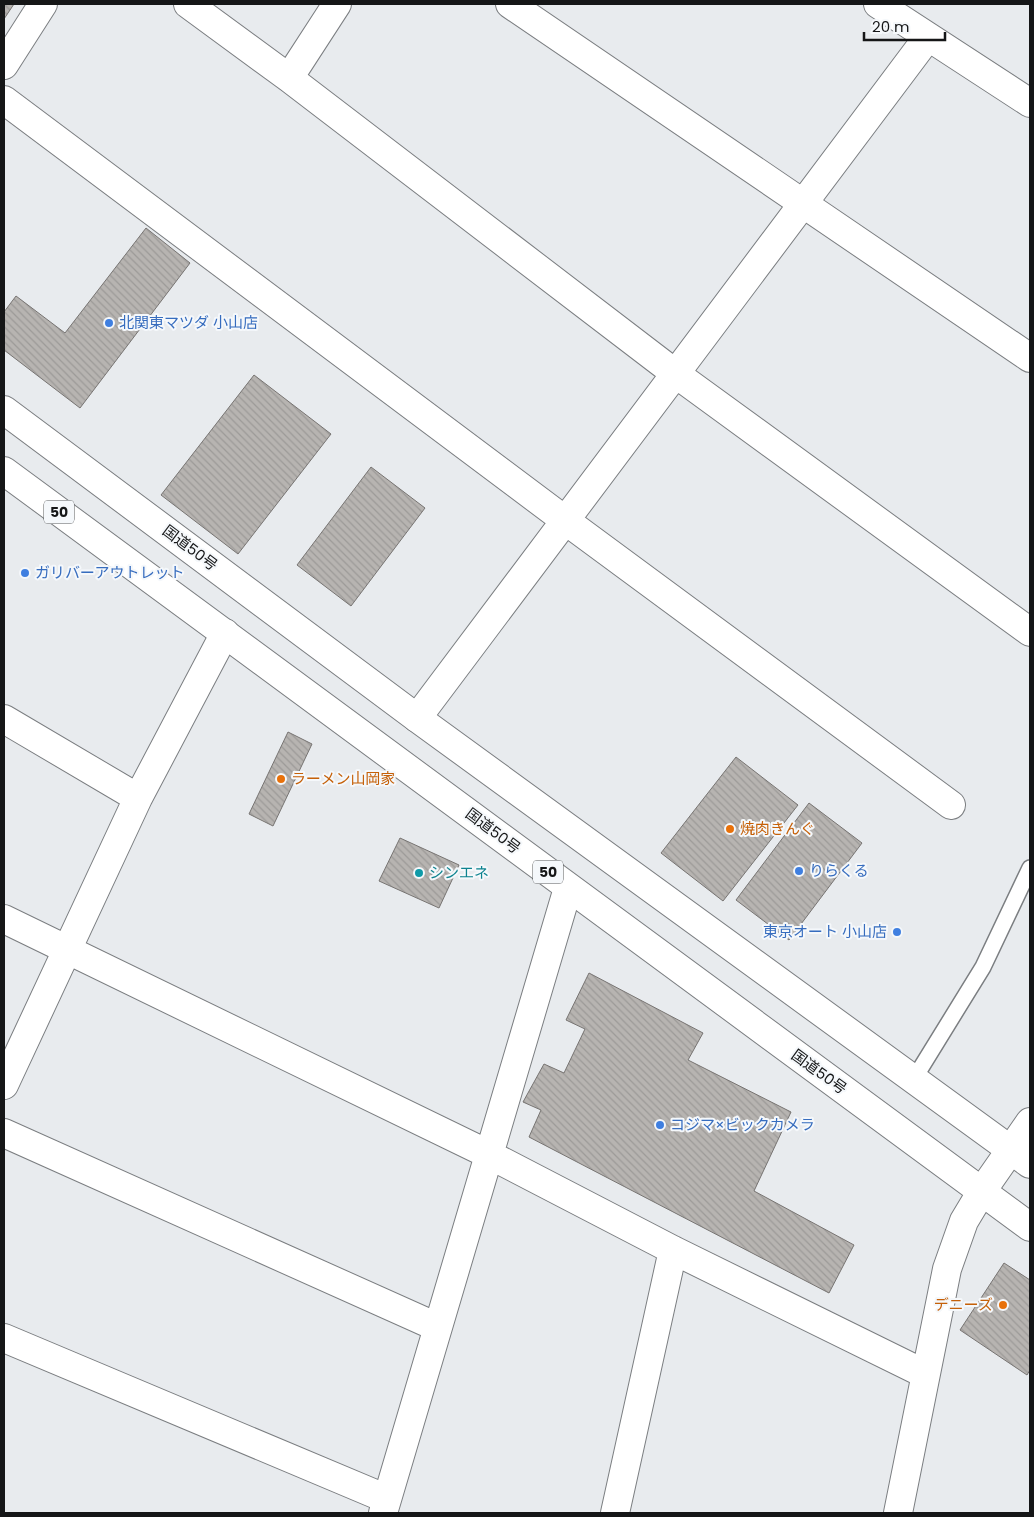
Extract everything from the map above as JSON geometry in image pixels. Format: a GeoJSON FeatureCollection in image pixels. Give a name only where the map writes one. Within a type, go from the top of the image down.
{"type":"FeatureCollection","features":[{"type":"Feature","properties":{"kind":"main road"},"geometry":{"type":"LineString","coordinates":[[4,65],[43,4]]}},
{"type":"Feature","properties":{"kind":"main road"},"geometry":{"type":"LineString","coordinates":[[188,4],[289,78],[676,374],[1030,632]]}},
{"type":"Feature","properties":{"kind":"main road"},"geometry":{"type":"LineString","coordinates":[[289,78],[337,4]]}},
{"type":"Feature","properties":{"kind":"main road"},"geometry":{"type":"LineString","coordinates":[[510,4],[806,203],[1030,358]]}},
{"type":"Feature","properties":{"kind":"main road"},"geometry":{"type":"LineString","coordinates":[[878,4],[1030,103]]}},
{"type":"Feature","properties":{"kind":"main road"},"geometry":{"type":"LineString","coordinates":[[416,718],[806,203],[928,37]]}},
{"type":"Feature","properties":{"kind":"main road"},"geometry":{"type":"LineString","coordinates":[[4,100],[566,521],[951,806]]}},
{"type":"Feature","properties":{"kind":"main road","name":"国道50号"},"geometry":{"type":"LineString","coordinates":[[4,410],[416,718],[1020,1157]]}},
{"type":"Feature","properties":{"kind":"main road","name":"国道50号"},"geometry":{"type":"LineString","coordinates":[[4,471],[568,888],[1030,1226]]}},
{"type":"Feature","properties":{"kind":"main road"},"geometry":{"type":"LineString","coordinates":[[4,1086],[138,798],[225,633]]}},
{"type":"Feature","properties":{"kind":"main road"},"geometry":{"type":"LineString","coordinates":[[4,719],[138,798]]}},
{"type":"Feature","properties":{"kind":"main road"},"geometry":{"type":"LineString","coordinates":[[4,1338],[385,1506],[568,888]]}},
{"type":"Feature","properties":{"kind":"main road"},"geometry":{"type":"LineString","coordinates":[[4,919],[488,1154],[673,1250],[925,1374]]}},
{"type":"Feature","properties":{"kind":"main road"},"geometry":{"type":"LineString","coordinates":[[898,1513],[947,1269],[964,1221],[982,1191],[1020,1157],[1030,1122]]}},
{"type":"Feature","properties":{"kind":"main road"},"geometry":{"type":"LineString","coordinates":[[4,1133],[437,1327]]}},
{"type":"Feature","properties":{"kind":"main road"},"geometry":{"type":"LineString","coordinates":[[615,1513],[673,1250]]}},
{"type":"Feature","properties":{"kind":"lane"},"geometry":{"type":"LineString","coordinates":[[914,1079],[983,967],[1030,868]]}},
{"type":"Feature","properties":{"kind":"building"},"geometry":{"type":"Polygon","coordinates":[[[4,4],[14,4],[4,19],[4,4]]]}},
{"type":"Feature","properties":{"kind":"building","name":"北関東マツダ 小山店"},"geometry":{"type":"Polygon","coordinates":[[[146,228],[190,263],[80,408],[4,350],[4,312],[16,296],[65,333],[146,228]]]}},
{"type":"Feature","properties":{"kind":"building"},"geometry":{"type":"Polygon","coordinates":[[[254,375],[331,434],[238,554],[161,495],[254,375]]]}},
{"type":"Feature","properties":{"kind":"building"},"geometry":{"type":"Polygon","coordinates":[[[371,467],[425,508],[351,606],[297,565],[371,467]]]}},
{"type":"Feature","properties":{"kind":"building","name":"ラーメン山岡家"},"geometry":{"type":"Polygon","coordinates":[[[288,732],[312,744],[273,826],[249,814],[288,732]]]}},
{"type":"Feature","properties":{"kind":"building","name":"焼肉きんぐ"},"geometry":{"type":"Polygon","coordinates":[[[736,757],[798,805],[723,901],[661,853],[736,757]]]}},
{"type":"Feature","properties":{"kind":"building","name":"りらくる"},"geometry":{"type":"Polygon","coordinates":[[[809,803],[862,843],[789,940],[736,900],[809,803]]]}},
{"type":"Feature","properties":{"kind":"building","name":"シンエネ"},"geometry":{"type":"Polygon","coordinates":[[[400,838],[459,865],[439,908],[379,881],[400,838]]]}},
{"type":"Feature","properties":{"kind":"building","name":"コジマ×ビックカメラ"},"geometry":{"type":"Polygon","coordinates":[[[589,973],[703,1033],[688,1060],[791,1112],[754,1191],[854,1245],[829,1293],[529,1137],[541,1110],[523,1102],[544,1064],[564,1073],[585,1029],[566,1020],[589,973]]]}},
{"type":"Feature","properties":{"kind":"building","name":"デニーズ"},"geometry":{"type":"Polygon","coordinates":[[[1004,1263],[1030,1280],[1030,1370],[1027,1375],[960,1330],[1004,1263]]]}},
{"type":"Feature","properties":{"kind":"place","name":"北関東マツダ 小山店"},"geometry":{"type":"Point","coordinates":[109,323]}},
{"type":"Feature","properties":{"kind":"place","name":"ガリバーアウトレット"},"geometry":{"type":"Point","coordinates":[25,573]}},
{"type":"Feature","properties":{"kind":"place","name":"ラーメン山岡家"},"geometry":{"type":"Point","coordinates":[281,779]}},
{"type":"Feature","properties":{"kind":"place","name":"焼肉きんぐ"},"geometry":{"type":"Point","coordinates":[730,829]}},
{"type":"Feature","properties":{"kind":"place","name":"りらくる"},"geometry":{"type":"Point","coordinates":[799,871]}},
{"type":"Feature","properties":{"kind":"place","name":"シンエネ"},"geometry":{"type":"Point","coordinates":[419,873]}},
{"type":"Feature","properties":{"kind":"place","name":"東京オート 小山店"},"geometry":{"type":"Point","coordinates":[897,932]}},
{"type":"Feature","properties":{"kind":"place","name":"コジマ×ビックカメラ"},"geometry":{"type":"Point","coordinates":[660,1125]}},
{"type":"Feature","properties":{"kind":"place","name":"デニーズ"},"geometry":{"type":"Point","coordinates":[1003,1305]}}]}
